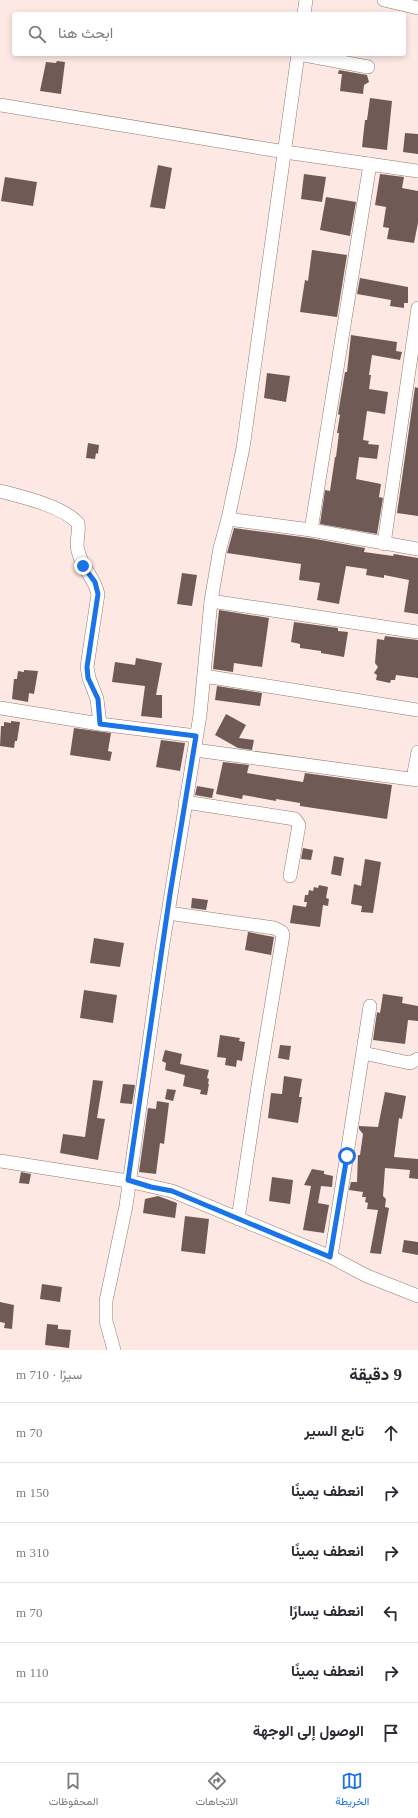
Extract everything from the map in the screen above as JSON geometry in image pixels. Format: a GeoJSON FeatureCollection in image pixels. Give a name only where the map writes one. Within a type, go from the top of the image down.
{"type":"FeatureCollection","features":[{"type":"Feature","properties":{"kind":"street"},"geometry":{"type":"LineString","coordinates":[[304,12],[306,0]]}},
{"type":"Feature","properties":{"kind":"street"},"geometry":{"type":"LineString","coordinates":[[384,0],[418,8]]}},
{"type":"Feature","properties":{"kind":"street"},"geometry":{"type":"LineString","coordinates":[[114,1350],[105,1311],[126,1206],[128,1180],[168,913],[185,802],[195,750],[212,601],[220,548],[228,519],[242,448],[298,56]]}},
{"type":"Feature","properties":{"kind":"street"},"geometry":{"type":"LineString","coordinates":[[310,56],[368,66]]}},
{"type":"Feature","properties":{"kind":"street"},"geometry":{"type":"LineString","coordinates":[[0,105],[285,152],[418,171]]}},
{"type":"Feature","properties":{"kind":"street"},"geometry":{"type":"LineString","coordinates":[[311,530],[370,164]]}},
{"type":"Feature","properties":{"kind":"street"},"geometry":{"type":"LineString","coordinates":[[384,544],[418,308]]}},
{"type":"Feature","properties":{"kind":"street"},"geometry":{"type":"LineString","coordinates":[[0,491],[29,498],[51,507],[78,523],[77,550],[83,566],[95,582],[98,594],[87,667],[88,678],[98,699],[100,724]]}},
{"type":"Feature","properties":{"kind":"street"},"geometry":{"type":"LineString","coordinates":[[228,519],[311,530],[418,549]]}},
{"type":"Feature","properties":{"kind":"street"},"geometry":{"type":"LineString","coordinates":[[212,601],[418,632]]}},
{"type":"Feature","properties":{"kind":"street"},"geometry":{"type":"LineString","coordinates":[[204,676],[418,710]]}},
{"type":"Feature","properties":{"kind":"street"},"geometry":{"type":"LineString","coordinates":[[0,708],[100,724],[196,736]]}},
{"type":"Feature","properties":{"kind":"street"},"geometry":{"type":"LineString","coordinates":[[195,750],[416,779],[418,752]]}},
{"type":"Feature","properties":{"kind":"street"},"geometry":{"type":"LineString","coordinates":[[185,802],[295,819],[299,825],[290,876]]}},
{"type":"Feature","properties":{"kind":"street"},"geometry":{"type":"LineString","coordinates":[[168,913],[274,928],[282,932],[238,1219]]}},
{"type":"Feature","properties":{"kind":"street"},"geometry":{"type":"LineString","coordinates":[[330,1257],[370,1006]]}},
{"type":"Feature","properties":{"kind":"street"},"geometry":{"type":"LineString","coordinates":[[363,1053],[410,1063],[418,1059]]}},
{"type":"Feature","properties":{"kind":"street"},"geometry":{"type":"LineString","coordinates":[[0,1161],[128,1180],[151,1187],[172,1191],[330,1257],[367,1276],[418,1296]]}},
{"type":"Feature","properties":{"kind":"building"},"geometry":{"type":"Polygon","coordinates":[[[57,61],[65,62],[61,94],[40,91],[46,62],[56,63],[57,61]]]}},
{"type":"Feature","properties":{"kind":"building"},"geometry":{"type":"Polygon","coordinates":[[[339,70],[367,75],[369,82],[364,85],[363,94],[340,91],[342,74],[338,74],[339,70]]]}},
{"type":"Feature","properties":{"kind":"building"},"geometry":{"type":"Polygon","coordinates":[[[370,98],[392,101],[387,150],[362,147],[365,120],[367,120],[370,98]]]}},
{"type":"Feature","properties":{"kind":"building"},"geometry":{"type":"Polygon","coordinates":[[[405,133],[418,134],[418,154],[403,152],[405,133]]]}},
{"type":"Feature","properties":{"kind":"building"},"geometry":{"type":"Polygon","coordinates":[[[158,165],[172,168],[165,209],[150,207],[158,165]]]}},
{"type":"Feature","properties":{"kind":"building"},"geometry":{"type":"Polygon","coordinates":[[[304,174],[326,177],[322,202],[301,199],[304,174]]]}},
{"type":"Feature","properties":{"kind":"building"},"geometry":{"type":"Polygon","coordinates":[[[380,174],[404,177],[402,188],[418,191],[418,223],[414,243],[387,239],[389,228],[383,227],[386,207],[375,205],[380,174]]]}},
{"type":"Feature","properties":{"kind":"building"},"geometry":{"type":"Polygon","coordinates":[[[5,177],[37,182],[33,206],[1,201],[5,177]]]}},
{"type":"Feature","properties":{"kind":"building"},"geometry":{"type":"Polygon","coordinates":[[[326,197],[356,202],[350,236],[320,230],[326,197]]]}},
{"type":"Feature","properties":{"kind":"building"},"geometry":{"type":"Polygon","coordinates":[[[312,250],[347,255],[337,317],[300,312],[305,280],[308,281],[312,250]]]}},
{"type":"Feature","properties":{"kind":"building"},"geometry":{"type":"Polygon","coordinates":[[[360,278],[408,287],[408,303],[404,303],[404,308],[390,306],[391,300],[357,294],[360,278]]]}},
{"type":"Feature","properties":{"kind":"building"},"geometry":{"type":"Polygon","coordinates":[[[351,335],[397,342],[396,351],[402,352],[400,360],[372,355],[369,375],[371,375],[369,389],[388,392],[385,414],[367,411],[363,440],[369,441],[368,444],[379,445],[377,459],[359,457],[356,479],[381,484],[379,497],[383,498],[377,534],[320,524],[325,490],[330,491],[336,457],[339,433],[337,433],[340,415],[338,414],[345,372],[347,372],[351,335]]]}},
{"type":"Feature","properties":{"kind":"building"},"geometry":{"type":"Polygon","coordinates":[[[267,373],[290,376],[286,402],[264,398],[267,373]]]}},
{"type":"Feature","properties":{"kind":"building"},"geometry":{"type":"Polygon","coordinates":[[[415,387],[418,388],[418,516],[397,513],[415,387]]]}},
{"type":"Feature","properties":{"kind":"building"},"geometry":{"type":"Polygon","coordinates":[[[88,443],[99,445],[98,454],[96,453],[95,459],[86,458],[88,443]]]}},
{"type":"Feature","properties":{"kind":"building"},"geometry":{"type":"Polygon","coordinates":[[[234,528],[310,538],[365,548],[364,552],[393,556],[394,554],[418,558],[418,614],[404,612],[409,580],[384,575],[384,578],[366,575],[367,569],[346,566],[339,604],[317,600],[320,583],[299,580],[301,564],[227,553],[234,528]]]}},
{"type":"Feature","properties":{"kind":"building"},"geometry":{"type":"Polygon","coordinates":[[[182,573],[197,575],[192,606],[177,604],[182,573]]]}},
{"type":"Feature","properties":{"kind":"building"},"geometry":{"type":"Polygon","coordinates":[[[219,610],[269,618],[262,667],[234,663],[233,672],[213,669],[219,610]]]}},
{"type":"Feature","properties":{"kind":"building"},"geometry":{"type":"Polygon","coordinates":[[[294,622],[338,628],[338,631],[348,632],[344,657],[321,653],[321,651],[300,648],[300,644],[291,642],[294,622]]]}},
{"type":"Feature","properties":{"kind":"building"},"geometry":{"type":"Polygon","coordinates":[[[385,636],[418,640],[418,678],[396,675],[395,680],[391,680],[390,683],[376,680],[377,675],[374,673],[378,667],[375,663],[377,639],[384,640],[385,636]]]}},
{"type":"Feature","properties":{"kind":"building"},"geometry":{"type":"Polygon","coordinates":[[[136,658],[162,663],[156,695],[162,695],[162,718],[141,716],[145,686],[112,682],[115,662],[135,665],[136,658]]]}},
{"type":"Feature","properties":{"kind":"building"},"geometry":{"type":"Polygon","coordinates":[[[24,670],[38,671],[34,694],[29,693],[28,702],[12,699],[14,679],[17,679],[18,671],[24,672],[24,670]]]}},
{"type":"Feature","properties":{"kind":"building"},"geometry":{"type":"Polygon","coordinates":[[[217,686],[262,693],[260,706],[215,700],[217,686]]]}},
{"type":"Feature","properties":{"kind":"building"},"geometry":{"type":"Polygon","coordinates":[[[226,714],[246,725],[239,738],[254,740],[252,750],[238,748],[215,735],[226,714]]]}},
{"type":"Feature","properties":{"kind":"building"},"geometry":{"type":"Polygon","coordinates":[[[11,721],[20,722],[17,741],[15,741],[14,748],[0,746],[1,726],[4,726],[4,722],[11,723],[11,721]]]}},
{"type":"Feature","properties":{"kind":"building"},"geometry":{"type":"Polygon","coordinates":[[[74,728],[111,733],[108,751],[112,752],[110,761],[70,755],[74,728]]]}},
{"type":"Feature","properties":{"kind":"building"},"geometry":{"type":"Polygon","coordinates":[[[161,740],[185,743],[180,771],[156,767],[161,740]]]}},
{"type":"Feature","properties":{"kind":"building"},"geometry":{"type":"Polygon","coordinates":[[[223,762],[249,765],[247,773],[303,782],[305,773],[392,785],[387,819],[300,806],[300,803],[276,799],[276,801],[243,795],[242,799],[216,794],[223,762]]]}},
{"type":"Feature","properties":{"kind":"building"},"geometry":{"type":"Polygon","coordinates":[[[197,786],[214,789],[212,798],[195,795],[197,786]]]}},
{"type":"Feature","properties":{"kind":"building"},"geometry":{"type":"Polygon","coordinates":[[[303,848],[313,850],[311,860],[301,859],[303,848]]]}},
{"type":"Feature","properties":{"kind":"building"},"geometry":{"type":"Polygon","coordinates":[[[334,856],[344,858],[341,876],[331,874],[334,856]]]}},
{"type":"Feature","properties":{"kind":"building"},"geometry":{"type":"Polygon","coordinates":[[[365,859],[381,862],[373,913],[361,912],[362,906],[351,904],[354,884],[361,886],[365,859]]]}},
{"type":"Feature","properties":{"kind":"building"},"geometry":{"type":"Polygon","coordinates":[[[319,885],[328,887],[326,898],[329,899],[328,906],[323,905],[320,927],[290,923],[293,905],[306,907],[307,902],[304,902],[305,895],[308,895],[309,890],[313,891],[314,887],[318,888],[319,885]]]}},
{"type":"Feature","properties":{"kind":"building"},"geometry":{"type":"Polygon","coordinates":[[[192,898],[208,900],[206,910],[191,908],[192,898]]]}},
{"type":"Feature","properties":{"kind":"building"},"geometry":{"type":"Polygon","coordinates":[[[248,932],[274,937],[271,955],[245,950],[248,932]]]}},
{"type":"Feature","properties":{"kind":"building"},"geometry":{"type":"Polygon","coordinates":[[[94,938],[124,943],[120,967],[90,963],[94,938]]]}},
{"type":"Feature","properties":{"kind":"building"},"geometry":{"type":"Polygon","coordinates":[[[84,990],[117,995],[113,1023],[80,1018],[84,990]]]}},
{"type":"Feature","properties":{"kind":"building"},"geometry":{"type":"Polygon","coordinates":[[[383,994],[403,997],[402,1003],[418,1006],[418,1021],[408,1020],[405,1044],[373,1040],[377,1012],[380,1013],[383,994]]]}},
{"type":"Feature","properties":{"kind":"building"},"geometry":{"type":"Polygon","coordinates":[[[220,1035],[240,1038],[239,1041],[245,1042],[242,1061],[237,1060],[236,1067],[225,1065],[226,1058],[217,1057],[220,1035]]]}},
{"type":"Feature","properties":{"kind":"building"},"geometry":{"type":"Polygon","coordinates":[[[280,1045],[291,1046],[289,1060],[278,1058],[280,1045]]]}},
{"type":"Feature","properties":{"kind":"building"},"geometry":{"type":"Polygon","coordinates":[[[165,1050],[182,1054],[180,1064],[209,1070],[207,1078],[209,1079],[209,1084],[207,1095],[200,1094],[201,1090],[183,1086],[185,1075],[165,1070],[166,1063],[162,1061],[165,1050]]]}},
{"type":"Feature","properties":{"kind":"building"},"geometry":{"type":"Polygon","coordinates":[[[284,1076],[302,1079],[299,1097],[302,1097],[298,1123],[268,1118],[271,1093],[282,1094],[284,1076]]]}},
{"type":"Feature","properties":{"kind":"building"},"geometry":{"type":"Polygon","coordinates":[[[93,1080],[103,1081],[97,1118],[105,1119],[98,1160],[60,1153],[63,1134],[85,1137],[93,1080]]]}},
{"type":"Feature","properties":{"kind":"building"},"geometry":{"type":"Polygon","coordinates":[[[123,1084],[135,1085],[132,1104],[120,1103],[123,1084]]]}},
{"type":"Feature","properties":{"kind":"building"},"geometry":{"type":"Polygon","coordinates":[[[167,1089],[176,1090],[173,1101],[165,1099],[167,1089]]]}},
{"type":"Feature","properties":{"kind":"building"},"geometry":{"type":"Polygon","coordinates":[[[385,1092],[406,1096],[402,1119],[399,1118],[394,1157],[418,1159],[418,1179],[409,1178],[410,1170],[385,1168],[383,1196],[386,1199],[385,1207],[389,1208],[381,1254],[370,1253],[378,1210],[367,1209],[368,1203],[365,1202],[366,1197],[362,1197],[363,1192],[349,1190],[351,1182],[357,1182],[358,1155],[360,1155],[363,1134],[359,1129],[359,1126],[378,1127],[385,1092]]]}},
{"type":"Feature","properties":{"kind":"building"},"geometry":{"type":"Polygon","coordinates":[[[157,1101],[169,1103],[164,1144],[160,1143],[156,1174],[139,1172],[148,1108],[156,1109],[157,1101]]]}},
{"type":"Feature","properties":{"kind":"building"},"geometry":{"type":"Polygon","coordinates":[[[312,1169],[324,1171],[324,1174],[333,1176],[332,1187],[321,1186],[318,1203],[329,1205],[324,1233],[303,1230],[311,1186],[304,1185],[312,1169]]]}},
{"type":"Feature","properties":{"kind":"building"},"geometry":{"type":"Polygon","coordinates":[[[21,1172],[31,1174],[29,1184],[19,1183],[21,1172]]]}},
{"type":"Feature","properties":{"kind":"building"},"geometry":{"type":"Polygon","coordinates":[[[272,1177],[293,1180],[290,1204],[269,1201],[272,1177]]]}},
{"type":"Feature","properties":{"kind":"building"},"geometry":{"type":"Polygon","coordinates":[[[158,1196],[177,1203],[175,1218],[143,1213],[145,1199],[158,1196]]]}},
{"type":"Feature","properties":{"kind":"building"},"geometry":{"type":"Polygon","coordinates":[[[185,1216],[209,1219],[205,1254],[181,1251],[185,1216]]]}},
{"type":"Feature","properties":{"kind":"building"},"geometry":{"type":"Polygon","coordinates":[[[404,1240],[418,1242],[418,1255],[402,1252],[404,1240]]]}},
{"type":"Feature","properties":{"kind":"building"},"geometry":{"type":"Polygon","coordinates":[[[42,1284],[62,1287],[60,1302],[40,1299],[42,1284]]]}},
{"type":"Feature","properties":{"kind":"building"},"geometry":{"type":"Polygon","coordinates":[[[0,1302],[14,1305],[12,1329],[4,1328],[5,1323],[0,1322],[0,1302]]]}},
{"type":"Feature","properties":{"kind":"building"},"geometry":{"type":"Polygon","coordinates":[[[47,1324],[58,1325],[58,1329],[71,1330],[69,1348],[45,1345],[47,1324]]]}},
{"type":"Feature","properties":{"kind":"route"},"geometry":{"type":"LineString","coordinates":[[83,566],[95,582],[98,594],[87,667],[88,678],[98,699],[100,724],[196,736],[195,750],[170,894],[136,1136],[128,1180],[151,1187],[172,1191],[330,1257],[347,1156]]}}]}
